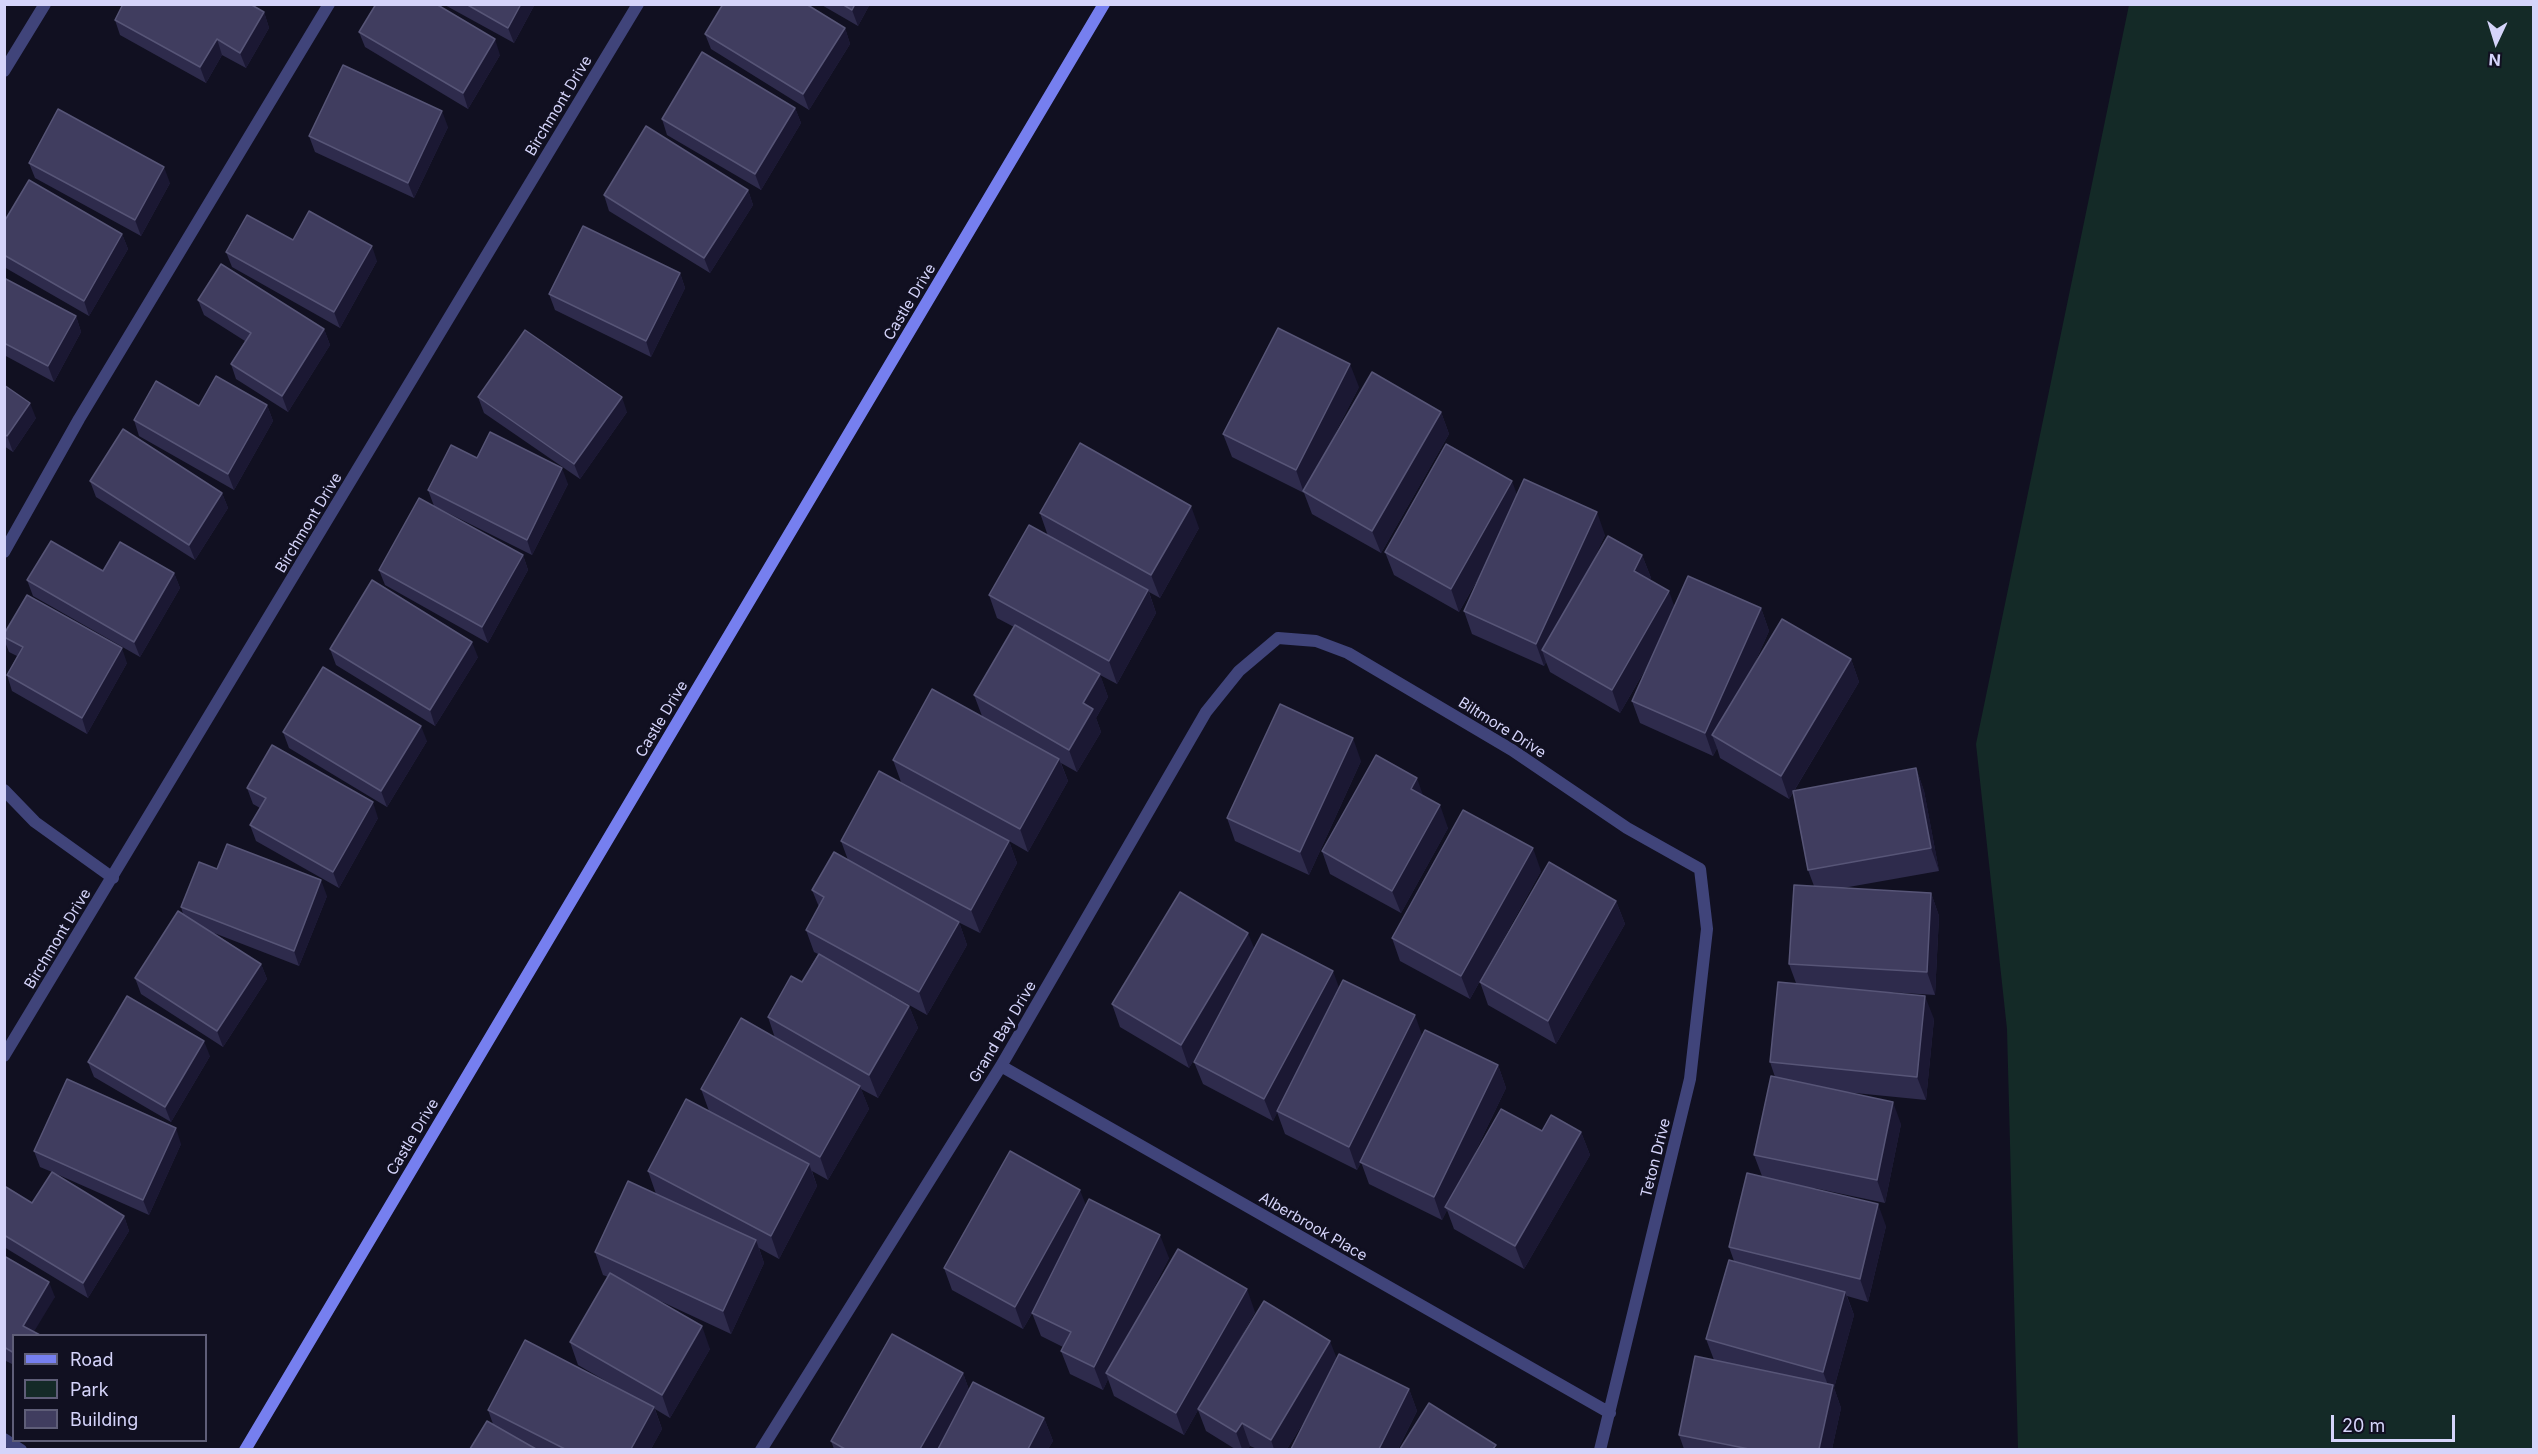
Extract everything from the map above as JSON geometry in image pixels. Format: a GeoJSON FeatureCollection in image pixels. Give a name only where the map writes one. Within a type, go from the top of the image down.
{"type":"FeatureCollection","features":[{"type":"Feature","properties":{"kind":"street"},"geometry":{"type":"LineString","coordinates":[[6,64],[45,4]]}},
{"type":"Feature","properties":{"kind":"street"},"geometry":{"type":"LineString","coordinates":[[4,552],[79,419],[330,4]]}},
{"type":"Feature","properties":{"kind":"street","name":"Birchmont Drive"},"geometry":{"type":"LineString","coordinates":[[4,1056],[638,4]]}},
{"type":"Feature","properties":{"kind":"street","name":"Castle Drive"},"geometry":{"type":"LineString","coordinates":[[245,1449],[1104,4]]}},
{"type":"Feature","properties":{"kind":"street","name":"Biltmore Drive"},"geometry":{"type":"LineString","coordinates":[[1278,638],[1316,641],[1348,653],[1512,750],[1627,828],[1700,869]]}},
{"type":"Feature","properties":{"kind":"street","name":"Grand Bay Drive"},"geometry":{"type":"LineString","coordinates":[[761,1449],[1001,1066],[1206,712],[1239,671],[1278,638]]}},
{"type":"Feature","properties":{"kind":"street"},"geometry":{"type":"LineString","coordinates":[[4,790],[35,822],[113,878]]}},
{"type":"Feature","properties":{"kind":"street","name":"Teton Drive"},"geometry":{"type":"LineString","coordinates":[[1600,1449],[1690,1079],[1707,929],[1700,869]]}},
{"type":"Feature","properties":{"kind":"street","name":"Alberbrook Place"},"geometry":{"type":"LineString","coordinates":[[1001,1066],[1610,1413]]}},
{"type":"Feature","properties":{"kind":"street"},"geometry":{"type":"LineString","coordinates":[[4,1439],[21,1449]]}},
{"type":"Feature","properties":{"kind":"green space"},"geometry":{"type":"Polygon","coordinates":[[[2129,5],[2533,5],[2533,1449],[2018,1449],[2007,1029],[1976,744],[2129,5]]]}},
{"type":"Feature","properties":{"kind":"building"},"geometry":{"type":"Polygon","coordinates":[[[123,4],[250,4],[264,12],[240,53],[217,39],[200,67],[115,20],[123,4]]]}},
{"type":"Feature","properties":{"kind":"building"},"geometry":{"type":"Polygon","coordinates":[[[376,4],[436,4],[495,39],[463,93],[359,32],[376,4]]]}},
{"type":"Feature","properties":{"kind":"building"},"geometry":{"type":"Polygon","coordinates":[[[466,4],[521,4],[508,28],[466,4]]]}},
{"type":"Feature","properties":{"kind":"building"},"geometry":{"type":"Polygon","coordinates":[[[723,4],[806,4],[845,28],[803,94],[705,34],[723,4]]]}},
{"type":"Feature","properties":{"kind":"building"},"geometry":{"type":"Polygon","coordinates":[[[842,4],[855,4],[852,10],[842,4]]]}},
{"type":"Feature","properties":{"kind":"building"},"geometry":{"type":"Polygon","coordinates":[[[702,52],[795,108],[755,174],[662,119],[702,52]]]}},
{"type":"Feature","properties":{"kind":"building"},"geometry":{"type":"Polygon","coordinates":[[[343,65],[442,111],[408,183],[309,136],[343,65]]]}},
{"type":"Feature","properties":{"kind":"building"},"geometry":{"type":"Polygon","coordinates":[[[58,109],[164,167],[135,220],[29,163],[58,109]]]}},
{"type":"Feature","properties":{"kind":"building"},"geometry":{"type":"Polygon","coordinates":[[[646,126],[748,190],[704,258],[604,195],[646,126]]]}},
{"type":"Feature","properties":{"kind":"building"},"geometry":{"type":"Polygon","coordinates":[[[29,180],[122,234],[84,301],[4,255],[4,222],[29,180]]]}},
{"type":"Feature","properties":{"kind":"building"},"geometry":{"type":"Polygon","coordinates":[[[309,211],[372,246],[334,312],[226,252],[247,215],[293,240],[309,211]]]}},
{"type":"Feature","properties":{"kind":"building"},"geometry":{"type":"Polygon","coordinates":[[[583,226],[680,273],[646,341],[549,294],[583,226]]]}},
{"type":"Feature","properties":{"kind":"building"},"geometry":{"type":"Polygon","coordinates":[[[221,264],[324,329],[282,396],[231,364],[251,333],[198,300],[221,264]]]}},
{"type":"Feature","properties":{"kind":"building"},"geometry":{"type":"Polygon","coordinates":[[[4,278],[76,316],[48,366],[4,343],[4,278]]]}},
{"type":"Feature","properties":{"kind":"building"},"geometry":{"type":"Polygon","coordinates":[[[1278,328],[1350,364],[1296,470],[1223,434],[1278,328]]]}},
{"type":"Feature","properties":{"kind":"building"},"geometry":{"type":"Polygon","coordinates":[[[525,330],[622,397],[574,464],[478,397],[525,330]]]}},
{"type":"Feature","properties":{"kind":"building"},"geometry":{"type":"Polygon","coordinates":[[[1372,372],[1441,412],[1372,531],[1303,491],[1372,372]]]}},
{"type":"Feature","properties":{"kind":"building"},"geometry":{"type":"Polygon","coordinates":[[[216,376],[267,405],[228,474],[134,420],[156,381],[199,406],[216,376]]]}},
{"type":"Feature","properties":{"kind":"building"},"geometry":{"type":"Polygon","coordinates":[[[4,385],[30,403],[7,436],[4,434],[4,385]]]}},
{"type":"Feature","properties":{"kind":"building"},"geometry":{"type":"Polygon","coordinates":[[[123,429],[222,493],[189,545],[90,481],[123,429]]]}},
{"type":"Feature","properties":{"kind":"building"},"geometry":{"type":"Polygon","coordinates":[[[490,432],[562,468],[527,540],[428,490],[451,445],[477,458],[490,432]]]}},
{"type":"Feature","properties":{"kind":"building"},"geometry":{"type":"Polygon","coordinates":[[[1080,443],[1191,506],[1151,575],[1040,513],[1080,443]]]}},
{"type":"Feature","properties":{"kind":"building"},"geometry":{"type":"Polygon","coordinates":[[[1446,444],[1512,481],[1451,589],[1385,552],[1446,444]]]}},
{"type":"Feature","properties":{"kind":"building"},"geometry":{"type":"Polygon","coordinates":[[[1524,479],[1597,512],[1536,644],[1464,611],[1524,479]]]}},
{"type":"Feature","properties":{"kind":"building"},"geometry":{"type":"Polygon","coordinates":[[[419,498],[523,555],[482,627],[379,570],[419,498]]]}},
{"type":"Feature","properties":{"kind":"building"},"geometry":{"type":"Polygon","coordinates":[[[1029,525],[1148,590],[1109,661],[989,595],[1029,525]]]}},
{"type":"Feature","properties":{"kind":"building"},"geometry":{"type":"Polygon","coordinates":[[[1608,536],[1642,555],[1634,571],[1669,591],[1612,690],[1542,650],[1608,536]]]}},
{"type":"Feature","properties":{"kind":"building"},"geometry":{"type":"Polygon","coordinates":[[[51,541],[103,571],[120,542],[174,573],[134,642],[27,580],[51,541]]]}},
{"type":"Feature","properties":{"kind":"building"},"geometry":{"type":"Polygon","coordinates":[[[1688,576],[1761,608],[1705,733],[1632,701],[1688,576]]]}},
{"type":"Feature","properties":{"kind":"building"},"geometry":{"type":"Polygon","coordinates":[[[372,580],[472,642],[430,710],[330,649],[372,580]]]}},
{"type":"Feature","properties":{"kind":"building"},"geometry":{"type":"Polygon","coordinates":[[[27,595],[122,648],[82,718],[7,675],[23,647],[4,637],[4,634],[27,595]]]}},
{"type":"Feature","properties":{"kind":"building"},"geometry":{"type":"Polygon","coordinates":[[[1782,619],[1851,659],[1781,776],[1712,735],[1782,619]]]}},
{"type":"Feature","properties":{"kind":"building"},"geometry":{"type":"Polygon","coordinates":[[[1015,625],[1100,674],[1083,703],[1093,709],[1069,750],[974,695],[1015,625]]]}},
{"type":"Feature","properties":{"kind":"building"},"geometry":{"type":"Polygon","coordinates":[[[323,667],[421,726],[381,791],[283,732],[323,667]]]}},
{"type":"Feature","properties":{"kind":"building"},"geometry":{"type":"Polygon","coordinates":[[[932,689],[1059,759],[1020,829],[893,760],[932,689]]]}},
{"type":"Feature","properties":{"kind":"building"},"geometry":{"type":"Polygon","coordinates":[[[1280,704],[1353,738],[1300,852],[1227,818],[1280,704]]]}},
{"type":"Feature","properties":{"kind":"building"},"geometry":{"type":"Polygon","coordinates":[[[272,745],[373,802],[333,872],[250,825],[266,798],[247,788],[272,745]]]}},
{"type":"Feature","properties":{"kind":"building"},"geometry":{"type":"Polygon","coordinates":[[[1376,755],[1417,778],[1411,789],[1440,805],[1392,891],[1322,851],[1376,755]]]}},
{"type":"Feature","properties":{"kind":"building"},"geometry":{"type":"Polygon","coordinates":[[[1916,768],[1931,848],[1808,870],[1793,791],[1916,768]]]}},
{"type":"Feature","properties":{"kind":"building"},"geometry":{"type":"Polygon","coordinates":[[[879,771],[1009,841],[971,910],[841,841],[879,771]]]}},
{"type":"Feature","properties":{"kind":"building"},"geometry":{"type":"Polygon","coordinates":[[[1463,810],[1533,848],[1461,976],[1392,938],[1463,810]]]}},
{"type":"Feature","properties":{"kind":"building"},"geometry":{"type":"Polygon","coordinates":[[[227,844],[321,880],[294,951],[181,907],[199,862],[217,869],[227,844]]]}},
{"type":"Feature","properties":{"kind":"building"},"geometry":{"type":"Polygon","coordinates":[[[834,852],[959,922],[919,992],[806,930],[824,897],[812,890],[834,852]]]}},
{"type":"Feature","properties":{"kind":"building"},"geometry":{"type":"Polygon","coordinates":[[[1549,862],[1616,901],[1548,1021],[1480,982],[1549,862]]]}},
{"type":"Feature","properties":{"kind":"building"},"geometry":{"type":"Polygon","coordinates":[[[1794,885],[1931,893],[1927,972],[1789,964],[1794,885]]]}},
{"type":"Feature","properties":{"kind":"building"},"geometry":{"type":"Polygon","coordinates":[[[1180,892],[1248,933],[1181,1045],[1112,1004],[1180,892]]]}},
{"type":"Feature","properties":{"kind":"building"},"geometry":{"type":"Polygon","coordinates":[[[178,911],[261,964],[217,1031],[135,978],[178,911]]]}},
{"type":"Feature","properties":{"kind":"building"},"geometry":{"type":"Polygon","coordinates":[[[1262,934],[1333,971],[1264,1099],[1194,1062],[1262,934]]]}},
{"type":"Feature","properties":{"kind":"building"},"geometry":{"type":"Polygon","coordinates":[[[819,954],[909,1006],[869,1075],[768,1017],[791,976],[802,982],[819,954]]]}},
{"type":"Feature","properties":{"kind":"building"},"geometry":{"type":"Polygon","coordinates":[[[1343,980],[1415,1015],[1349,1147],[1277,1111],[1343,980]]]}},
{"type":"Feature","properties":{"kind":"building"},"geometry":{"type":"Polygon","coordinates":[[[1778,982],[1925,996],[1917,1077],[1770,1062],[1778,982]]]}},
{"type":"Feature","properties":{"kind":"building"},"geometry":{"type":"Polygon","coordinates":[[[127,996],[204,1041],[165,1107],[88,1062],[127,996]]]}},
{"type":"Feature","properties":{"kind":"building"},"geometry":{"type":"Polygon","coordinates":[[[741,1018],[860,1086],[820,1157],[701,1089],[741,1018]]]}},
{"type":"Feature","properties":{"kind":"building"},"geometry":{"type":"Polygon","coordinates":[[[1425,1030],[1498,1065],[1434,1197],[1360,1162],[1425,1030]]]}},
{"type":"Feature","properties":{"kind":"building"},"geometry":{"type":"Polygon","coordinates":[[[1771,1076],[1893,1102],[1877,1180],[1754,1155],[1771,1076]]]}},
{"type":"Feature","properties":{"kind":"building"},"geometry":{"type":"Polygon","coordinates":[[[67,1079],[176,1128],[143,1200],[34,1151],[67,1079]]]}},
{"type":"Feature","properties":{"kind":"building"},"geometry":{"type":"Polygon","coordinates":[[[686,1099],[809,1164],[771,1236],[648,1171],[686,1099]]]}},
{"type":"Feature","properties":{"kind":"building"},"geometry":{"type":"Polygon","coordinates":[[[1501,1109],[1542,1131],[1551,1115],[1581,1132],[1515,1246],[1445,1207],[1501,1109]]]}},
{"type":"Feature","properties":{"kind":"building"},"geometry":{"type":"Polygon","coordinates":[[[1010,1151],[1080,1190],[1015,1307],[944,1268],[1010,1151]]]}},
{"type":"Feature","properties":{"kind":"building"},"geometry":{"type":"Polygon","coordinates":[[[52,1172],[124,1216],[83,1283],[4,1235],[4,1190],[6,1187],[32,1203],[52,1172]]]}},
{"type":"Feature","properties":{"kind":"building"},"geometry":{"type":"Polygon","coordinates":[[[1747,1173],[1878,1204],[1860,1279],[1729,1247],[1747,1173]]]}},
{"type":"Feature","properties":{"kind":"building"},"geometry":{"type":"Polygon","coordinates":[[[628,1181],[756,1240],[723,1311],[595,1252],[628,1181]]]}},
{"type":"Feature","properties":{"kind":"building"},"geometry":{"type":"Polygon","coordinates":[[[1089,1199],[1160,1235],[1094,1367],[1061,1351],[1071,1332],[1032,1313],[1089,1199]]]}},
{"type":"Feature","properties":{"kind":"building"},"geometry":{"type":"Polygon","coordinates":[[[1178,1249],[1247,1289],[1176,1413],[1106,1373],[1178,1249]]]}},
{"type":"Feature","properties":{"kind":"building"},"geometry":{"type":"Polygon","coordinates":[[[4,1256],[49,1282],[23,1326],[38,1334],[12,1334],[12,1352],[4,1347],[4,1256]]]}},
{"type":"Feature","properties":{"kind":"building"},"geometry":{"type":"Polygon","coordinates":[[[1729,1260],[1845,1292],[1823,1372],[1706,1339],[1729,1260]]]}},
{"type":"Feature","properties":{"kind":"building"},"geometry":{"type":"Polygon","coordinates":[[[610,1273],[702,1326],[662,1395],[570,1342],[610,1273]]]}},
{"type":"Feature","properties":{"kind":"building"},"geometry":{"type":"Polygon","coordinates":[[[1264,1301],[1330,1341],[1271,1440],[1242,1423],[1236,1432],[1198,1409],[1264,1301]]]}},
{"type":"Feature","properties":{"kind":"building"},"geometry":{"type":"Polygon","coordinates":[[[892,1334],[963,1373],[920,1449],[845,1449],[831,1441],[892,1334]]]}},
{"type":"Feature","properties":{"kind":"building"},"geometry":{"type":"Polygon","coordinates":[[[525,1340],[654,1407],[631,1449],[565,1449],[488,1410],[525,1340]]]}},
{"type":"Feature","properties":{"kind":"building"},"geometry":{"type":"Polygon","coordinates":[[[1339,1354],[1409,1389],[1379,1449],[1291,1449],[1339,1354]]]}},
{"type":"Feature","properties":{"kind":"building"},"geometry":{"type":"Polygon","coordinates":[[[1695,1356],[1833,1385],[1819,1449],[1749,1449],[1679,1435],[1695,1356]]]}},
{"type":"Feature","properties":{"kind":"building"},"geometry":{"type":"Polygon","coordinates":[[[973,1382],[1044,1418],[1028,1449],[938,1449],[973,1382]]]}},
{"type":"Feature","properties":{"kind":"building"},"geometry":{"type":"Polygon","coordinates":[[[1429,1403],[1496,1445],[1493,1449],[1400,1449],[1429,1403]]]}},
{"type":"Feature","properties":{"kind":"building"},"geometry":{"type":"Polygon","coordinates":[[[487,1421],[536,1449],[470,1449],[487,1421]]]}}]}
